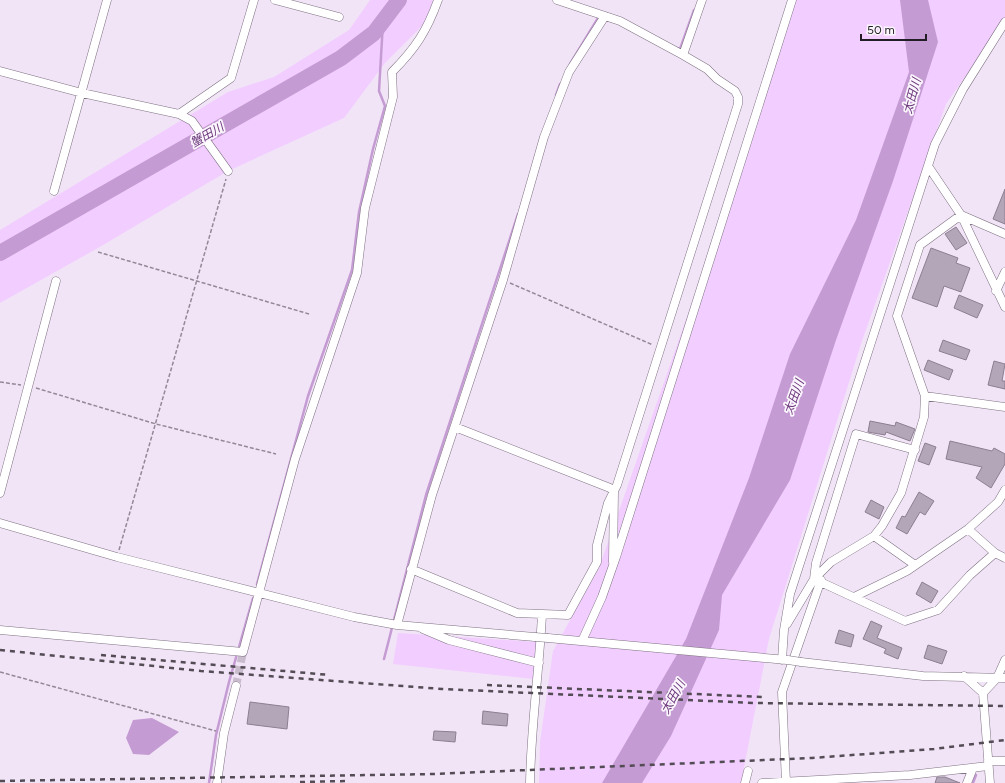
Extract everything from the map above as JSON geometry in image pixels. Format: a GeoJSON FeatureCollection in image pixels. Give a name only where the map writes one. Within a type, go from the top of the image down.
{"type":"FeatureCollection","features":[{"type":"Feature","properties":{"kind":"street"},"geometry":{"type":"LineString","coordinates":[[54,191],[107,0]]}},
{"type":"Feature","properties":{"kind":"street"},"geometry":{"type":"LineString","coordinates":[[179,114],[231,78],[254,0]]}},
{"type":"Feature","properties":{"kind":"street"},"geometry":{"type":"LineString","coordinates":[[275,0],[339,17]]}},
{"type":"Feature","properties":{"kind":"street"},"geometry":{"type":"LineString","coordinates":[[0,630],[243,652],[261,593],[295,459],[357,273],[365,208],[393,97],[392,72],[412,52],[430,22],[438,0]]}},
{"type":"Feature","properties":{"kind":"street"},"geometry":{"type":"LineString","coordinates":[[411,569],[517,613],[568,615],[597,562],[597,545],[608,503],[614,492],[738,104],[738,97],[735,91],[717,79],[707,69],[683,54],[626,24],[557,0]]}},
{"type":"Feature","properties":{"kind":"street"},"geometry":{"type":"LineString","coordinates":[[683,54],[702,0]]}},
{"type":"Feature","properties":{"kind":"street"},"geometry":{"type":"LineString","coordinates":[[584,641],[613,566],[792,0]]}},
{"type":"Feature","properties":{"kind":"street"},"geometry":{"type":"LineString","coordinates":[[397,625],[432,495],[456,427],[479,350],[503,280],[544,137],[556,104],[576,58],[605,16]]}},
{"type":"Feature","properties":{"kind":"street"},"geometry":{"type":"LineString","coordinates":[[785,660],[784,630],[790,594],[935,144],[951,113],[1005,22]]}},
{"type":"Feature","properties":{"kind":"street"},"geometry":{"type":"LineString","coordinates":[[0,71],[82,93],[179,114],[192,121],[228,171]]}},
{"type":"Feature","properties":{"kind":"street"},"geometry":{"type":"LineString","coordinates":[[928,166],[961,215],[996,291],[1005,307]]}},
{"type":"Feature","properties":{"kind":"street"},"geometry":{"type":"LineString","coordinates":[[961,215],[1005,234]]}},
{"type":"Feature","properties":{"kind":"street"},"geometry":{"type":"LineString","coordinates":[[784,630],[817,579],[831,562],[874,536],[882,526],[901,493],[924,417],[925,396],[896,316],[920,245],[961,215]]}},
{"type":"Feature","properties":{"kind":"street"},"geometry":{"type":"LineString","coordinates":[[996,291],[1005,272]]}},
{"type":"Feature","properties":{"kind":"street"},"geometry":{"type":"LineString","coordinates":[[0,493],[56,281]]}},
{"type":"Feature","properties":{"kind":"street"},"geometry":{"type":"LineString","coordinates":[[925,396],[1005,407]]}},
{"type":"Feature","properties":{"kind":"street"},"geometry":{"type":"LineString","coordinates":[[456,427],[610,488],[614,492],[613,566]]}},
{"type":"Feature","properties":{"kind":"street"},"geometry":{"type":"LineString","coordinates":[[786,782],[782,692],[817,579],[816,563],[856,434],[915,450]]}},
{"type":"Feature","properties":{"kind":"street"},"geometry":{"type":"LineString","coordinates":[[854,597],[907,571],[968,529],[998,502],[1005,490]]}},
{"type":"Feature","properties":{"kind":"street"},"geometry":{"type":"LineString","coordinates":[[0,523],[117,556],[354,617],[397,625],[785,660],[923,676],[1001,678]]}},
{"type":"Feature","properties":{"kind":"street"},"geometry":{"type":"LineString","coordinates":[[968,529],[995,553],[1005,558]]}},
{"type":"Feature","properties":{"kind":"street"},"geometry":{"type":"LineString","coordinates":[[874,536],[915,565]]}},
{"type":"Feature","properties":{"kind":"street"},"geometry":{"type":"LineString","coordinates":[[817,579],[905,621],[938,610],[970,575],[995,553]]}},
{"type":"Feature","properties":{"kind":"street"},"geometry":{"type":"LineString","coordinates":[[530,783],[531,732],[539,663],[542,615]]}},
{"type":"Feature","properties":{"kind":"street"},"geometry":{"type":"LineString","coordinates":[[420,627],[449,640],[539,663]]}},
{"type":"Feature","properties":{"kind":"street"},"geometry":{"type":"LineString","coordinates":[[983,693],[1001,678],[1005,660]]}},
{"type":"Feature","properties":{"kind":"street"},"geometry":{"type":"LineString","coordinates":[[964,676],[983,693],[990,783]]}},
{"type":"Feature","properties":{"kind":"street"},"geometry":{"type":"LineString","coordinates":[[217,783],[224,734],[236,686]]}},
{"type":"Feature","properties":{"kind":"street"},"geometry":{"type":"LineString","coordinates":[[762,783],[910,775],[973,768],[1005,761]]}},
{"type":"Feature","properties":{"kind":"street"},"geometry":{"type":"LineString","coordinates":[[967,783],[973,768]]}},
{"type":"Feature","properties":{"kind":"street"},"geometry":{"type":"LineString","coordinates":[[745,783],[748,771]]}},
{"type":"Feature","properties":{"kind":"path"},"geometry":{"type":"LineString","coordinates":[[117,556],[228,171]]}},
{"type":"Feature","properties":{"kind":"path"},"geometry":{"type":"LineString","coordinates":[[98,252],[309,314]]}},
{"type":"Feature","properties":{"kind":"path"},"geometry":{"type":"LineString","coordinates":[[503,280],[660,348]]}},
{"type":"Feature","properties":{"kind":"path"},"geometry":{"type":"LineString","coordinates":[[0,382],[29,386],[156,424],[276,454]]}},
{"type":"Feature","properties":{"kind":"path"},"geometry":{"type":"LineString","coordinates":[[0,672],[214,731]]}},
{"type":"Feature","properties":{"kind":"shaded area"},"geometry":{"type":"Polygon","coordinates":[[[370,0],[433,0],[426,22],[385,63],[344,118],[228,171],[98,248],[0,303],[0,230],[228,92],[274,77],[349,30],[370,0]]]}},
{"type":"Feature","properties":{"kind":"shaded area"},"geometry":{"type":"Polygon","coordinates":[[[795,0],[1005,0],[1005,20],[946,104],[861,344],[769,639],[741,783],[539,783],[540,742],[553,651],[599,568],[749,139],[795,0]]]}},
{"type":"Feature","properties":{"kind":"shaded area"},"geometry":{"type":"Polygon","coordinates":[[[398,633],[537,642],[534,679],[393,664],[398,633]]]}},
{"type":"Feature","properties":{"kind":"water","name":"太田川"},"geometry":{"type":"Polygon","coordinates":[[[900,0],[928,0],[938,42],[893,181],[836,340],[790,480],[722,595],[719,630],[671,736],[642,783],[602,783],[686,639],[749,478],[790,354],[856,220],[909,72],[900,0]]]}},
{"type":"Feature","properties":{"kind":"water"},"geometry":{"type":"Polygon","coordinates":[[[152,718],[179,732],[149,755],[133,754],[126,738],[133,720],[152,718]]]}},
{"type":"Feature","properties":{"kind":"building"},"geometry":{"type":"Polygon","coordinates":[[[1005,189],[1005,224],[993,219],[1005,189]]]}},
{"type":"Feature","properties":{"kind":"building"},"geometry":{"type":"Polygon","coordinates":[[[956,227],[967,243],[956,250],[945,234],[956,227]]]}},
{"type":"Feature","properties":{"kind":"building"},"geometry":{"type":"Polygon","coordinates":[[[931,248],[958,258],[956,263],[970,268],[961,292],[944,286],[937,307],[912,298],[931,248]]]}},
{"type":"Feature","properties":{"kind":"building"},"geometry":{"type":"Polygon","coordinates":[[[959,295],[983,305],[977,318],[954,308],[959,295]]]}},
{"type":"Feature","properties":{"kind":"building"},"geometry":{"type":"Polygon","coordinates":[[[943,340],[970,350],[966,360],[939,351],[943,340]]]}},
{"type":"Feature","properties":{"kind":"building"},"geometry":{"type":"Polygon","coordinates":[[[928,360],[953,370],[949,380],[924,370],[928,360]]]}},
{"type":"Feature","properties":{"kind":"building"},"geometry":{"type":"Polygon","coordinates":[[[994,361],[1005,364],[1002,381],[1005,381],[1005,389],[988,385],[994,361]]]}},
{"type":"Feature","properties":{"kind":"building"},"geometry":{"type":"Polygon","coordinates":[[[870,421],[895,426],[896,422],[915,429],[910,441],[886,432],[885,435],[868,432],[870,421]]]}},
{"type":"Feature","properties":{"kind":"building"},"geometry":{"type":"Polygon","coordinates":[[[950,441],[992,451],[994,448],[1005,454],[1005,464],[991,488],[976,478],[982,467],[946,459],[950,441]]]}},
{"type":"Feature","properties":{"kind":"building"},"geometry":{"type":"Polygon","coordinates":[[[925,443],[936,447],[929,465],[918,461],[925,443]]]}},
{"type":"Feature","properties":{"kind":"building"},"geometry":{"type":"Polygon","coordinates":[[[919,492],[934,501],[925,515],[920,512],[907,534],[896,528],[902,516],[905,517],[919,492]]]}},
{"type":"Feature","properties":{"kind":"building"},"geometry":{"type":"Polygon","coordinates":[[[871,500],[884,507],[879,519],[865,512],[871,500]]]}},
{"type":"Feature","properties":{"kind":"building"},"geometry":{"type":"Polygon","coordinates":[[[922,582],[938,591],[931,603],[916,594],[922,582]]]}},
{"type":"Feature","properties":{"kind":"building"},"geometry":{"type":"Polygon","coordinates":[[[871,621],[882,626],[877,638],[902,648],[898,659],[884,653],[886,649],[863,639],[871,621]]]}},
{"type":"Feature","properties":{"kind":"building"},"geometry":{"type":"Polygon","coordinates":[[[839,630],[854,635],[851,647],[835,643],[839,630]]]}},
{"type":"Feature","properties":{"kind":"building"},"geometry":{"type":"Polygon","coordinates":[[[928,645],[947,651],[942,664],[924,658],[928,645]]]}},
{"type":"Feature","properties":{"kind":"building"},"geometry":{"type":"Polygon","coordinates":[[[250,702],[289,707],[287,729],[247,724],[250,702]]]}},
{"type":"Feature","properties":{"kind":"building"},"geometry":{"type":"Polygon","coordinates":[[[483,711],[508,714],[507,726],[482,724],[483,711]]]}},
{"type":"Feature","properties":{"kind":"building"},"geometry":{"type":"Polygon","coordinates":[[[434,731],[456,732],[455,742],[433,740],[434,731]]]}},
{"type":"Feature","properties":{"kind":"building"},"geometry":{"type":"Polygon","coordinates":[[[937,777],[945,777],[960,783],[935,783],[937,777]]]}},
{"type":"Feature","properties":{"kind":"waterway","name":"蟹田川"},"geometry":{"type":"LineString","coordinates":[[0,253],[341,58],[374,33],[399,0]]}},
{"type":"Feature","properties":{"kind":"waterway"},"geometry":{"type":"LineString","coordinates":[[677,48],[680,49],[694,10]]}},
{"type":"Feature","properties":{"kind":"waterway"},"geometry":{"type":"LineString","coordinates":[[570,64],[598,18],[601,17]]}},
{"type":"Feature","properties":{"kind":"waterway"},"geometry":{"type":"LineString","coordinates":[[257,584],[308,396],[352,270],[359,212],[373,149],[385,106],[379,91],[383,22]]}},
{"type":"Feature","properties":{"kind":"waterway"},"geometry":{"type":"LineString","coordinates":[[556,95],[560,84]]}},
{"type":"Feature","properties":{"kind":"waterway"},"geometry":{"type":"LineString","coordinates":[[384,659],[426,495],[518,214]]}},
{"type":"Feature","properties":{"kind":"waterway"},"geometry":{"type":"LineString","coordinates":[[209,783],[216,735],[229,682],[253,598]]}},
{"type":"Feature","properties":{"kind":"waterway"},"geometry":{"type":"LineString","coordinates":[[973,783],[976,775]]}},
{"type":"Feature","properties":{"kind":"tunnel"},"geometry":{"type":"LineString","coordinates":[[236,686],[243,652]]}},
{"type":"Feature","properties":{"kind":"railway"},"geometry":{"type":"LineString","coordinates":[[0,650],[201,671],[442,689],[755,703],[1005,706]]}},
{"type":"Feature","properties":{"kind":"railway"},"geometry":{"type":"LineString","coordinates":[[101,655],[330,675]]}},
{"type":"Feature","properties":{"kind":"railway"},"geometry":{"type":"LineString","coordinates":[[487,685],[763,697]]}},
{"type":"Feature","properties":{"kind":"railway"},"geometry":{"type":"LineString","coordinates":[[0,781],[434,774],[812,758],[934,749],[1005,740]]}},
{"type":"Feature","properties":{"kind":"railway"},"geometry":{"type":"LineString","coordinates":[[300,782],[346,781]]}}]}
